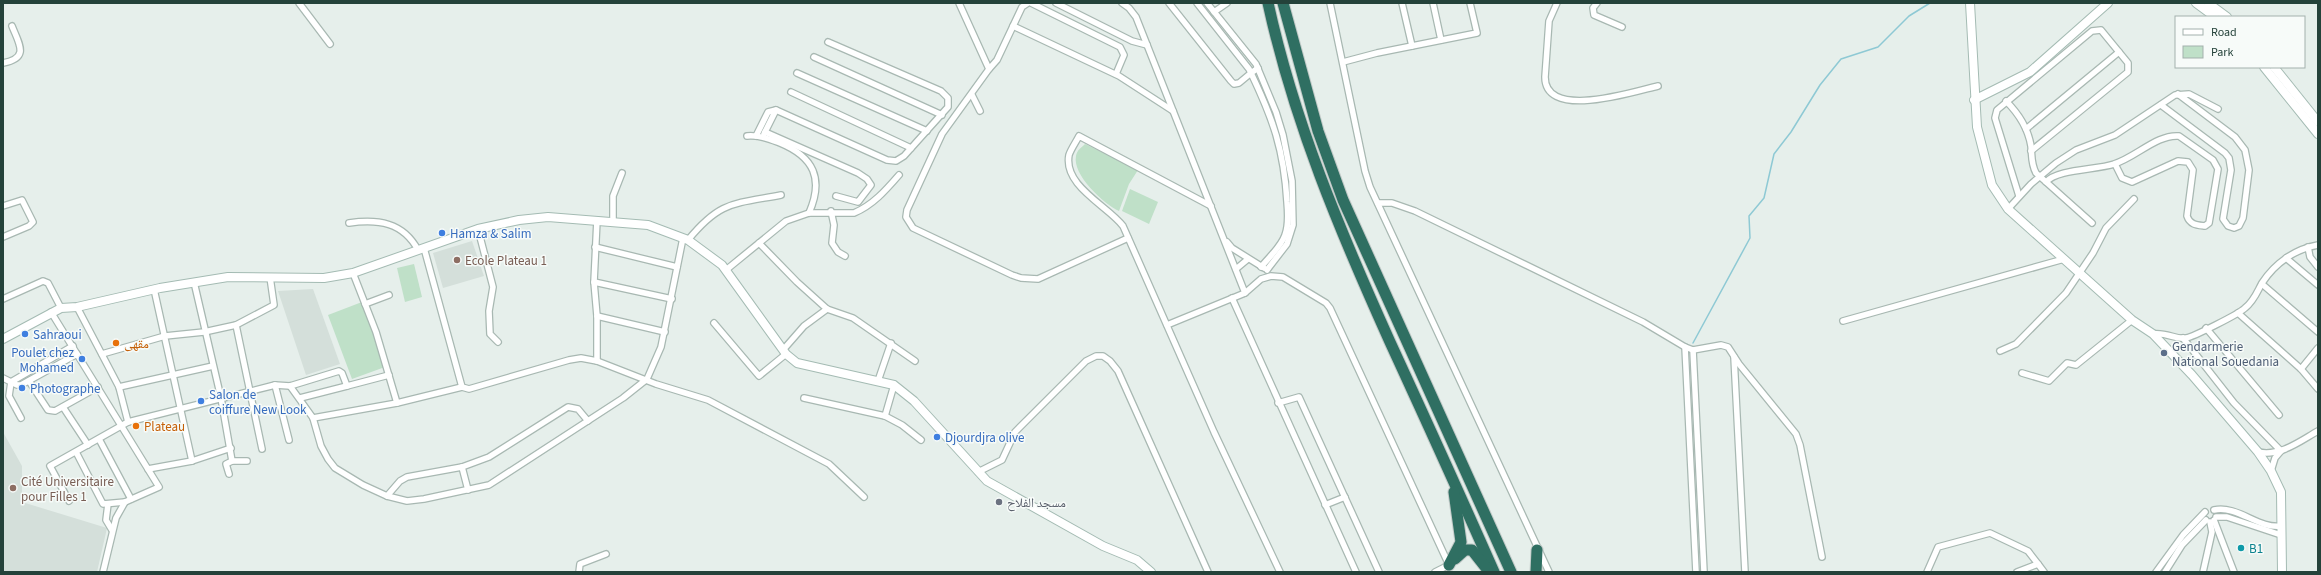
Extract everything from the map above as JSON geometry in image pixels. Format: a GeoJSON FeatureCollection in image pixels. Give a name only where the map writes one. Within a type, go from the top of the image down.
{"type":"FeatureCollection","features":[{"type":"Feature","properties":{"kind":"highway"},"geometry":{"type":"LineString","coordinates":[[1268,3],[1281,59],[1303,132],[1334,215],[1494,572]]}},
{"type":"Feature","properties":{"kind":"highway"},"geometry":{"type":"LineString","coordinates":[[1283,3],[1316,124],[1344,200],[1511,572]]}},
{"type":"Feature","properties":{"kind":"highway"},"geometry":{"type":"LineString","coordinates":[[1450,568],[1461,542],[1451,476]]}},
{"type":"Feature","properties":{"kind":"highway"},"geometry":{"type":"LineString","coordinates":[[1450,568],[1465,550],[1472,550],[1490,572]]}},
{"type":"Feature","properties":{"kind":"highway"},"geometry":{"type":"LineString","coordinates":[[1536,572],[1537,550]]}},
{"type":"Feature","properties":{"kind":"street"},"geometry":{"type":"LineString","coordinates":[[299,3],[330,44]]}},
{"type":"Feature","properties":{"kind":"street"},"geometry":{"type":"LineString","coordinates":[[959,3],[989,69]]}},
{"type":"Feature","properties":{"kind":"street"},"geometry":{"type":"LineString","coordinates":[[1116,74],[1124,55],[1120,47],[1029,3],[1022,7],[997,60],[989,69],[972,96],[942,134],[907,210],[906,217],[913,228],[1012,275],[1030,279],[1038,279],[1128,238]]}},
{"type":"Feature","properties":{"kind":"street"},"geometry":{"type":"LineString","coordinates":[[1056,3],[1132,41],[1146,45]]}},
{"type":"Feature","properties":{"kind":"street"},"geometry":{"type":"LineString","coordinates":[[1122,3],[1134,14],[1245,293]]}},
{"type":"Feature","properties":{"kind":"street"},"geometry":{"type":"LineString","coordinates":[[1169,3],[1232,82],[1240,83],[1251,72],[1258,68]]}},
{"type":"Feature","properties":{"kind":"street"},"geometry":{"type":"LineString","coordinates":[[1197,3],[1251,72],[1270,114],[1277,135],[1286,178],[1288,220],[1282,241],[1261,267]]}},
{"type":"Feature","properties":{"kind":"street"},"geometry":{"type":"LineString","coordinates":[[1207,3],[1258,68],[1279,120],[1289,165],[1293,201],[1293,225],[1290,239],[1267,270]]}},
{"type":"Feature","properties":{"kind":"street"},"geometry":{"type":"LineString","coordinates":[[1214,12],[1227,3]]}},
{"type":"Feature","properties":{"kind":"street"},"geometry":{"type":"LineString","coordinates":[[1330,3],[1365,170],[1378,202],[1537,550],[1549,572]]}},
{"type":"Feature","properties":{"kind":"street"},"geometry":{"type":"LineString","coordinates":[[1402,3],[1412,46]]}},
{"type":"Feature","properties":{"kind":"street"},"geometry":{"type":"LineString","coordinates":[[1433,3],[1441,40]]}},
{"type":"Feature","properties":{"kind":"street"},"geometry":{"type":"LineString","coordinates":[[1343,62],[1477,33],[1470,3]]}},
{"type":"Feature","properties":{"kind":"street"},"geometry":{"type":"LineString","coordinates":[[1557,3],[1549,21],[1545,77],[1546,84],[1552,93],[1568,100],[1585,102],[1658,86]]}},
{"type":"Feature","properties":{"kind":"street"},"geometry":{"type":"LineString","coordinates":[[1597,3],[1593,8],[1594,15],[1622,27]]}},
{"type":"Feature","properties":{"kind":"street"},"geometry":{"type":"LineString","coordinates":[[1970,3],[1974,100],[1977,127],[1992,185],[2008,209],[2132,320],[2153,334],[2192,375],[2258,452],[2271,471],[2280,492],[2282,572]]}},
{"type":"Feature","properties":{"kind":"street"},"geometry":{"type":"LineString","coordinates":[[1974,100],[2030,72],[2108,3]]}},
{"type":"Feature","properties":{"kind":"street"},"geometry":{"type":"LineString","coordinates":[[2196,3],[2214,16]]}},
{"type":"Feature","properties":{"kind":"street"},"geometry":{"type":"LineString","coordinates":[[2208,3],[2226,16]]}},
{"type":"Feature","properties":{"kind":"street"},"geometry":{"type":"LineString","coordinates":[[3,63],[14,61],[19,56],[21,50],[12,26]]}},
{"type":"Feature","properties":{"kind":"street"},"geometry":{"type":"LineString","coordinates":[[1013,26],[1116,74],[1174,112]]}},
{"type":"Feature","properties":{"kind":"street"},"geometry":{"type":"LineString","coordinates":[[2019,196],[1995,118],[1997,110],[2006,101],[2094,30],[2103,32],[2128,63],[2128,72],[2031,151]]}},
{"type":"Feature","properties":{"kind":"street"},"geometry":{"type":"LineString","coordinates":[[756,136],[768,112],[776,110],[887,160],[900,159],[942,115],[949,103],[945,94],[828,42]]}},
{"type":"Feature","properties":{"kind":"street"},"geometry":{"type":"LineString","coordinates":[[2026,130],[2119,52]]}},
{"type":"Feature","properties":{"kind":"street"},"geometry":{"type":"LineString","coordinates":[[814,57],[942,115]]}},
{"type":"Feature","properties":{"kind":"street"},"geometry":{"type":"LineString","coordinates":[[2265,68],[2318,134]]}},
{"type":"Feature","properties":{"kind":"street"},"geometry":{"type":"LineString","coordinates":[[2275,68],[2318,122]]}},
{"type":"Feature","properties":{"kind":"street"},"geometry":{"type":"LineString","coordinates":[[797,73],[927,131]]}},
{"type":"Feature","properties":{"kind":"street"},"geometry":{"type":"LineString","coordinates":[[791,92],[911,148]]}},
{"type":"Feature","properties":{"kind":"street"},"geometry":{"type":"LineString","coordinates":[[2008,209],[2039,176],[2066,156],[2115,135],[2178,94],[2192,95],[2218,109]]}},
{"type":"Feature","properties":{"kind":"street"},"geometry":{"type":"LineString","coordinates":[[2161,104],[2227,155],[2231,170],[2223,219],[2228,226],[2234,228],[2239,226],[2243,218],[2248,170],[2244,150],[2235,137],[2178,94]]}},
{"type":"Feature","properties":{"kind":"street"},"geometry":{"type":"LineString","coordinates":[[972,96],[980,111]]}},
{"type":"Feature","properties":{"kind":"street"},"geometry":{"type":"LineString","coordinates":[[2006,101],[2018,114],[2026,130],[2033,166],[2039,176],[2092,223]]}},
{"type":"Feature","properties":{"kind":"street"},"geometry":{"type":"LineString","coordinates":[[764,134],[776,110]]}},
{"type":"Feature","properties":{"kind":"street"},"geometry":{"type":"LineString","coordinates":[[764,134],[799,152],[812,167],[816,185],[809,213]]}},
{"type":"Feature","properties":{"kind":"street"},"geometry":{"type":"LineString","coordinates":[[747,136],[764,134],[858,174],[868,179],[871,185],[858,202],[836,196]]}},
{"type":"Feature","properties":{"kind":"street"},"geometry":{"type":"LineString","coordinates":[[1211,206],[1079,136],[1069,155],[1072,174],[1085,192],[1116,217],[1128,238],[1280,572]]}},
{"type":"Feature","properties":{"kind":"street"},"geometry":{"type":"LineString","coordinates":[[2046,182],[2056,175],[2115,164],[2171,137],[2184,138],[2213,160],[2218,169],[2209,223],[2204,226],[2197,225],[2191,222],[2187,216],[2193,170],[2188,162],[2178,161],[2132,182],[2122,178],[2115,164]]}},
{"type":"Feature","properties":{"kind":"street"},"geometry":{"type":"LineString","coordinates":[[613,222],[613,196],[622,173]]}},
{"type":"Feature","properties":{"kind":"street"},"geometry":{"type":"LineString","coordinates":[[726,270],[786,221],[809,213],[845,213],[859,211],[881,196],[899,175]]}},
{"type":"Feature","properties":{"kind":"street"},"geometry":{"type":"LineString","coordinates":[[290,386],[313,418],[321,446],[328,459],[335,468],[362,485],[387,496],[407,501],[478,488],[501,478],[635,389],[646,379],[654,367],[665,332],[677,267],[686,239],[724,206],[781,196]]}},
{"type":"Feature","properties":{"kind":"street"},"geometry":{"type":"LineString","coordinates":[[2000,351],[2016,344],[2066,293],[2080,274],[2106,228],[2134,199]]}},
{"type":"Feature","properties":{"kind":"street"},"geometry":{"type":"LineString","coordinates":[[3,206],[22,200],[32,222],[3,237]]}},
{"type":"Feature","properties":{"kind":"street"},"geometry":{"type":"LineString","coordinates":[[1378,202],[1392,204],[1415,211],[1643,322],[1685,347],[1693,350],[1723,345],[1728,347],[1796,434],[1800,445],[1822,557]]}},
{"type":"Feature","properties":{"kind":"street"},"geometry":{"type":"LineString","coordinates":[[831,212],[834,225],[832,243],[838,252],[845,256]]}},
{"type":"Feature","properties":{"kind":"street"},"geometry":{"type":"LineString","coordinates":[[3,338],[61,308],[78,307],[154,289],[228,277],[324,278],[353,273],[478,229],[519,220],[548,217],[648,225],[686,239],[709,254],[726,270],[784,352],[797,363],[894,385],[914,401],[987,481],[1103,546],[1137,560],[1151,572]]}},
{"type":"Feature","properties":{"kind":"street"},"geometry":{"type":"LineString","coordinates":[[598,220],[594,282],[597,316],[598,361]]}},
{"type":"Feature","properties":{"kind":"street"},"geometry":{"type":"LineString","coordinates":[[349,223],[378,221],[394,226],[421,249],[462,387]]}},
{"type":"Feature","properties":{"kind":"street"},"geometry":{"type":"LineString","coordinates":[[478,229],[493,287],[489,311],[490,334],[498,342]]}},
{"type":"Feature","properties":{"kind":"street"},"geometry":{"type":"LineString","coordinates":[[1222,235],[1231,246],[1248,259],[1323,301],[1330,308],[1450,568],[1435,572]]}},
{"type":"Feature","properties":{"kind":"street"},"geometry":{"type":"LineString","coordinates":[[759,243],[797,282],[827,309],[854,318],[915,361]]}},
{"type":"Feature","properties":{"kind":"street"},"geometry":{"type":"LineString","coordinates":[[2153,334],[2168,334],[2183,338],[2190,337],[2238,313],[2252,301],[2274,268],[2286,258],[2308,247],[2318,244]]}},
{"type":"Feature","properties":{"kind":"street"},"geometry":{"type":"LineString","coordinates":[[2308,247],[2310,257],[2318,267]]}},
{"type":"Feature","properties":{"kind":"street"},"geometry":{"type":"LineString","coordinates":[[595,248],[677,267]]}},
{"type":"Feature","properties":{"kind":"street"},"geometry":{"type":"LineString","coordinates":[[2286,258],[2318,285]]}},
{"type":"Feature","properties":{"kind":"street"},"geometry":{"type":"LineString","coordinates":[[1236,269],[1248,259]]}},
{"type":"Feature","properties":{"kind":"street"},"geometry":{"type":"LineString","coordinates":[[1843,321],[2064,259]]}},
{"type":"Feature","properties":{"kind":"street"},"geometry":{"type":"LineString","coordinates":[[353,273],[376,332],[397,403]]}},
{"type":"Feature","properties":{"kind":"street"},"geometry":{"type":"LineString","coordinates":[[1167,325],[1245,293],[1264,278],[1279,276]]}},
{"type":"Feature","properties":{"kind":"street"},"geometry":{"type":"LineString","coordinates":[[102,354],[165,336],[204,332],[236,325],[274,305],[270,277]]}},
{"type":"Feature","properties":{"kind":"street"},"geometry":{"type":"LineString","coordinates":[[3,299],[43,281],[48,283],[61,308]]}},
{"type":"Feature","properties":{"kind":"street"},"geometry":{"type":"LineString","coordinates":[[194,282],[204,332],[221,398],[231,448],[232,461]]}},
{"type":"Feature","properties":{"kind":"street"},"geometry":{"type":"LineString","coordinates":[[594,282],[672,299]]}},
{"type":"Feature","properties":{"kind":"street"},"geometry":{"type":"LineString","coordinates":[[2262,284],[2318,332]]}},
{"type":"Feature","properties":{"kind":"street"},"geometry":{"type":"LineString","coordinates":[[154,289],[182,408],[192,461]]}},
{"type":"Feature","properties":{"kind":"street"},"geometry":{"type":"LineString","coordinates":[[365,304],[389,295]]}},
{"type":"Feature","properties":{"kind":"street"},"geometry":{"type":"LineString","coordinates":[[1232,298],[1278,403],[1356,572]]}},
{"type":"Feature","properties":{"kind":"street"},"geometry":{"type":"LineString","coordinates":[[78,307],[119,387],[128,422]]}},
{"type":"Feature","properties":{"kind":"street"},"geometry":{"type":"LineString","coordinates":[[714,323],[759,376],[784,352],[804,326],[827,309]]}},
{"type":"Feature","properties":{"kind":"street"},"geometry":{"type":"LineString","coordinates":[[51,312],[159,487],[125,502],[103,504],[76,452]]}},
{"type":"Feature","properties":{"kind":"street"},"geometry":{"type":"LineString","coordinates":[[2238,313],[2301,369],[2318,389]]}},
{"type":"Feature","properties":{"kind":"street"},"geometry":{"type":"LineString","coordinates":[[597,316],[665,332]]}},
{"type":"Feature","properties":{"kind":"street"},"geometry":{"type":"LineString","coordinates":[[2022,373],[2049,381],[2066,364],[2076,365],[2132,320]]}},
{"type":"Feature","properties":{"kind":"street"},"geometry":{"type":"LineString","coordinates":[[236,325],[262,449]]}},
{"type":"Feature","properties":{"kind":"street"},"geometry":{"type":"LineString","coordinates":[[2206,328],[2279,415]]}},
{"type":"Feature","properties":{"kind":"street"},"geometry":{"type":"LineString","coordinates":[[2183,338],[2234,403],[2281,451]]}},
{"type":"Feature","properties":{"kind":"street"},"geometry":{"type":"LineString","coordinates":[[878,381],[891,343]]}},
{"type":"Feature","properties":{"kind":"street"},"geometry":{"type":"LineString","coordinates":[[11,382],[73,346]]}},
{"type":"Feature","properties":{"kind":"street"},"geometry":{"type":"LineString","coordinates":[[1685,347],[1696,572]]}},
{"type":"Feature","properties":{"kind":"street"},"geometry":{"type":"LineString","coordinates":[[2301,369],[2318,348]]}},
{"type":"Feature","properties":{"kind":"street"},"geometry":{"type":"LineString","coordinates":[[1693,350],[1704,572]]}},
{"type":"Feature","properties":{"kind":"street"},"geometry":{"type":"LineString","coordinates":[[3,378],[19,385],[77,354]]}},
{"type":"Feature","properties":{"kind":"street"},"geometry":{"type":"LineString","coordinates":[[978,472],[1002,460],[1015,432],[1077,368],[1096,356],[1103,356],[1110,361],[1118,372],[1208,572]]}},
{"type":"Feature","properties":{"kind":"street"},"geometry":{"type":"LineString","coordinates":[[1734,356],[1745,572]]}},
{"type":"Feature","properties":{"kind":"street"},"geometry":{"type":"LineString","coordinates":[[313,418],[397,403],[462,387],[469,389],[569,360],[581,358],[598,361],[708,400],[829,464],[864,497]]}},
{"type":"Feature","properties":{"kind":"street"},"geometry":{"type":"LineString","coordinates":[[119,387],[213,366]]}},
{"type":"Feature","properties":{"kind":"street"},"geometry":{"type":"LineString","coordinates":[[69,501],[50,466],[128,422],[275,385],[290,386],[339,371],[342,373],[347,386]]}},
{"type":"Feature","properties":{"kind":"street"},"geometry":{"type":"LineString","coordinates":[[300,398],[389,375]]}},
{"type":"Feature","properties":{"kind":"street"},"geometry":{"type":"LineString","coordinates":[[29,381],[48,410],[55,411],[98,387]]}},
{"type":"Feature","properties":{"kind":"street"},"geometry":{"type":"LineString","coordinates":[[11,382],[9,396],[21,418]]}},
{"type":"Feature","properties":{"kind":"street"},"geometry":{"type":"LineString","coordinates":[[275,385],[289,440]]}},
{"type":"Feature","properties":{"kind":"street"},"geometry":{"type":"LineString","coordinates":[[885,416],[894,385]]}},
{"type":"Feature","properties":{"kind":"street"},"geometry":{"type":"LineString","coordinates":[[1278,403],[1299,397],[1379,572]]}},
{"type":"Feature","properties":{"kind":"street"},"geometry":{"type":"LineString","coordinates":[[804,398],[885,416],[902,425],[921,440]]}},
{"type":"Feature","properties":{"kind":"street"},"geometry":{"type":"LineString","coordinates":[[63,407],[88,445]]}},
{"type":"Feature","properties":{"kind":"street"},"geometry":{"type":"LineString","coordinates":[[387,496],[400,481],[408,477],[462,467],[489,457],[568,407],[578,409],[588,421]]}},
{"type":"Feature","properties":{"kind":"street"},"geometry":{"type":"LineString","coordinates":[[2258,452],[2268,454],[2281,451],[2318,431]]}},
{"type":"Feature","properties":{"kind":"street"},"geometry":{"type":"LineString","coordinates":[[100,438],[131,499]]}},
{"type":"Feature","properties":{"kind":"street"},"geometry":{"type":"LineString","coordinates":[[148,469],[192,461],[231,448]]}},
{"type":"Feature","properties":{"kind":"street"},"geometry":{"type":"LineString","coordinates":[[2271,471],[2275,458],[2281,451]]}},
{"type":"Feature","properties":{"kind":"street"},"geometry":{"type":"LineString","coordinates":[[229,474],[226,464],[232,461],[247,461]]}},
{"type":"Feature","properties":{"kind":"street"},"geometry":{"type":"LineString","coordinates":[[462,467],[468,490]]}},
{"type":"Feature","properties":{"kind":"street"},"geometry":{"type":"LineString","coordinates":[[1325,505],[1345,496]]}},
{"type":"Feature","properties":{"kind":"street"},"geometry":{"type":"LineString","coordinates":[[103,572],[112,530],[116,518],[125,502]]}},
{"type":"Feature","properties":{"kind":"street"},"geometry":{"type":"LineString","coordinates":[[108,504],[106,520],[112,530]]}},
{"type":"Feature","properties":{"kind":"street"},"geometry":{"type":"LineString","coordinates":[[2156,572],[2183,535],[2209,509],[2228,510],[2268,526],[2281,526]]}},
{"type":"Feature","properties":{"kind":"street"},"geometry":{"type":"LineString","coordinates":[[2203,572],[2212,532],[2214,510]]}},
{"type":"Feature","properties":{"kind":"street"},"geometry":{"type":"LineString","coordinates":[[2205,512],[2212,520],[2234,572]]}},
{"type":"Feature","properties":{"kind":"street"},"geometry":{"type":"LineString","coordinates":[[2165,572],[2182,545],[2212,520],[2227,517],[2281,535]]}},
{"type":"Feature","properties":{"kind":"street"},"geometry":{"type":"LineString","coordinates":[[1927,572],[1938,547],[1990,533],[2028,551],[2044,572]]}},
{"type":"Feature","properties":{"kind":"street"},"geometry":{"type":"LineString","coordinates":[[578,572],[580,564],[606,554]]}},
{"type":"Feature","properties":{"kind":"street"},"geometry":{"type":"LineString","coordinates":[[2017,572],[2038,564]]}},
{"type":"Feature","properties":{"kind":"shaded area","name":"Ecole Plateau 1"},"geometry":{"type":"Polygon","coordinates":[[[472,241],[484,276],[443,288],[433,253],[472,241]]]}},
{"type":"Feature","properties":{"kind":"shaded area"},"geometry":{"type":"Polygon","coordinates":[[[313,289],[340,364],[306,375],[278,291],[313,289]]]}},
{"type":"Feature","properties":{"kind":"shaded area","name":"Cité Universitaire pour Filles 1"},"geometry":{"type":"Polygon","coordinates":[[[3,432],[22,466],[22,502],[107,528],[97,572],[3,572],[3,432]]]}},
{"type":"Feature","properties":{"kind":"green space"},"geometry":{"type":"Polygon","coordinates":[[[1085,144],[1138,170],[1129,184],[1119,211],[1098,196],[1090,188],[1079,172],[1076,164],[1076,156],[1078,151],[1085,144]]]}},
{"type":"Feature","properties":{"kind":"green space"},"geometry":{"type":"Polygon","coordinates":[[[1130,189],[1158,202],[1149,224],[1122,211],[1130,189]]]}},
{"type":"Feature","properties":{"kind":"green space"},"geometry":{"type":"Polygon","coordinates":[[[414,264],[422,297],[405,302],[397,268],[414,264]]]}},
{"type":"Feature","properties":{"kind":"green space"},"geometry":{"type":"Polygon","coordinates":[[[362,302],[385,367],[352,379],[328,315],[362,302]]]}},
{"type":"Feature","properties":{"kind":"waterway"},"geometry":{"type":"LineString","coordinates":[[1693,343],[1750,238],[1749,216],[1764,198],[1774,154],[1791,132],[1820,85],[1841,59],[1878,47],[1909,16],[1930,3]]}},
{"type":"Feature","properties":{"kind":"place","name":"Hamza & Salim"},"geometry":{"type":"Point","coordinates":[442,233]}},
{"type":"Feature","properties":{"kind":"place","name":"Ecole Plateau 1"},"geometry":{"type":"Point","coordinates":[457,260]}},
{"type":"Feature","properties":{"kind":"place","name":"Sahraoui"},"geometry":{"type":"Point","coordinates":[25,334]}},
{"type":"Feature","properties":{"kind":"place","name":"مقهى"},"geometry":{"type":"Point","coordinates":[116,343]}},
{"type":"Feature","properties":{"kind":"place","name":"Gendarmerie National Souedania"},"geometry":{"type":"Point","coordinates":[2164,353]}},
{"type":"Feature","properties":{"kind":"place","name":"Poulet chez Mohamed"},"geometry":{"type":"Point","coordinates":[82,359]}},
{"type":"Feature","properties":{"kind":"place","name":"Photographe"},"geometry":{"type":"Point","coordinates":[22,388]}},
{"type":"Feature","properties":{"kind":"place","name":"Salon de coiffure New Look"},"geometry":{"type":"Point","coordinates":[201,401]}},
{"type":"Feature","properties":{"kind":"place","name":"Plateau"},"geometry":{"type":"Point","coordinates":[136,426]}},
{"type":"Feature","properties":{"kind":"place","name":"Djourdjra olive"},"geometry":{"type":"Point","coordinates":[937,437]}},
{"type":"Feature","properties":{"kind":"place","name":"Cité Universitaire pour Filles 1"},"geometry":{"type":"Point","coordinates":[13,488]}},
{"type":"Feature","properties":{"kind":"place","name":"مسجد الفلاح"},"geometry":{"type":"Point","coordinates":[999,502]}},
{"type":"Feature","properties":{"kind":"place","name":"B1"},"geometry":{"type":"Point","coordinates":[2241,548]}}]}
